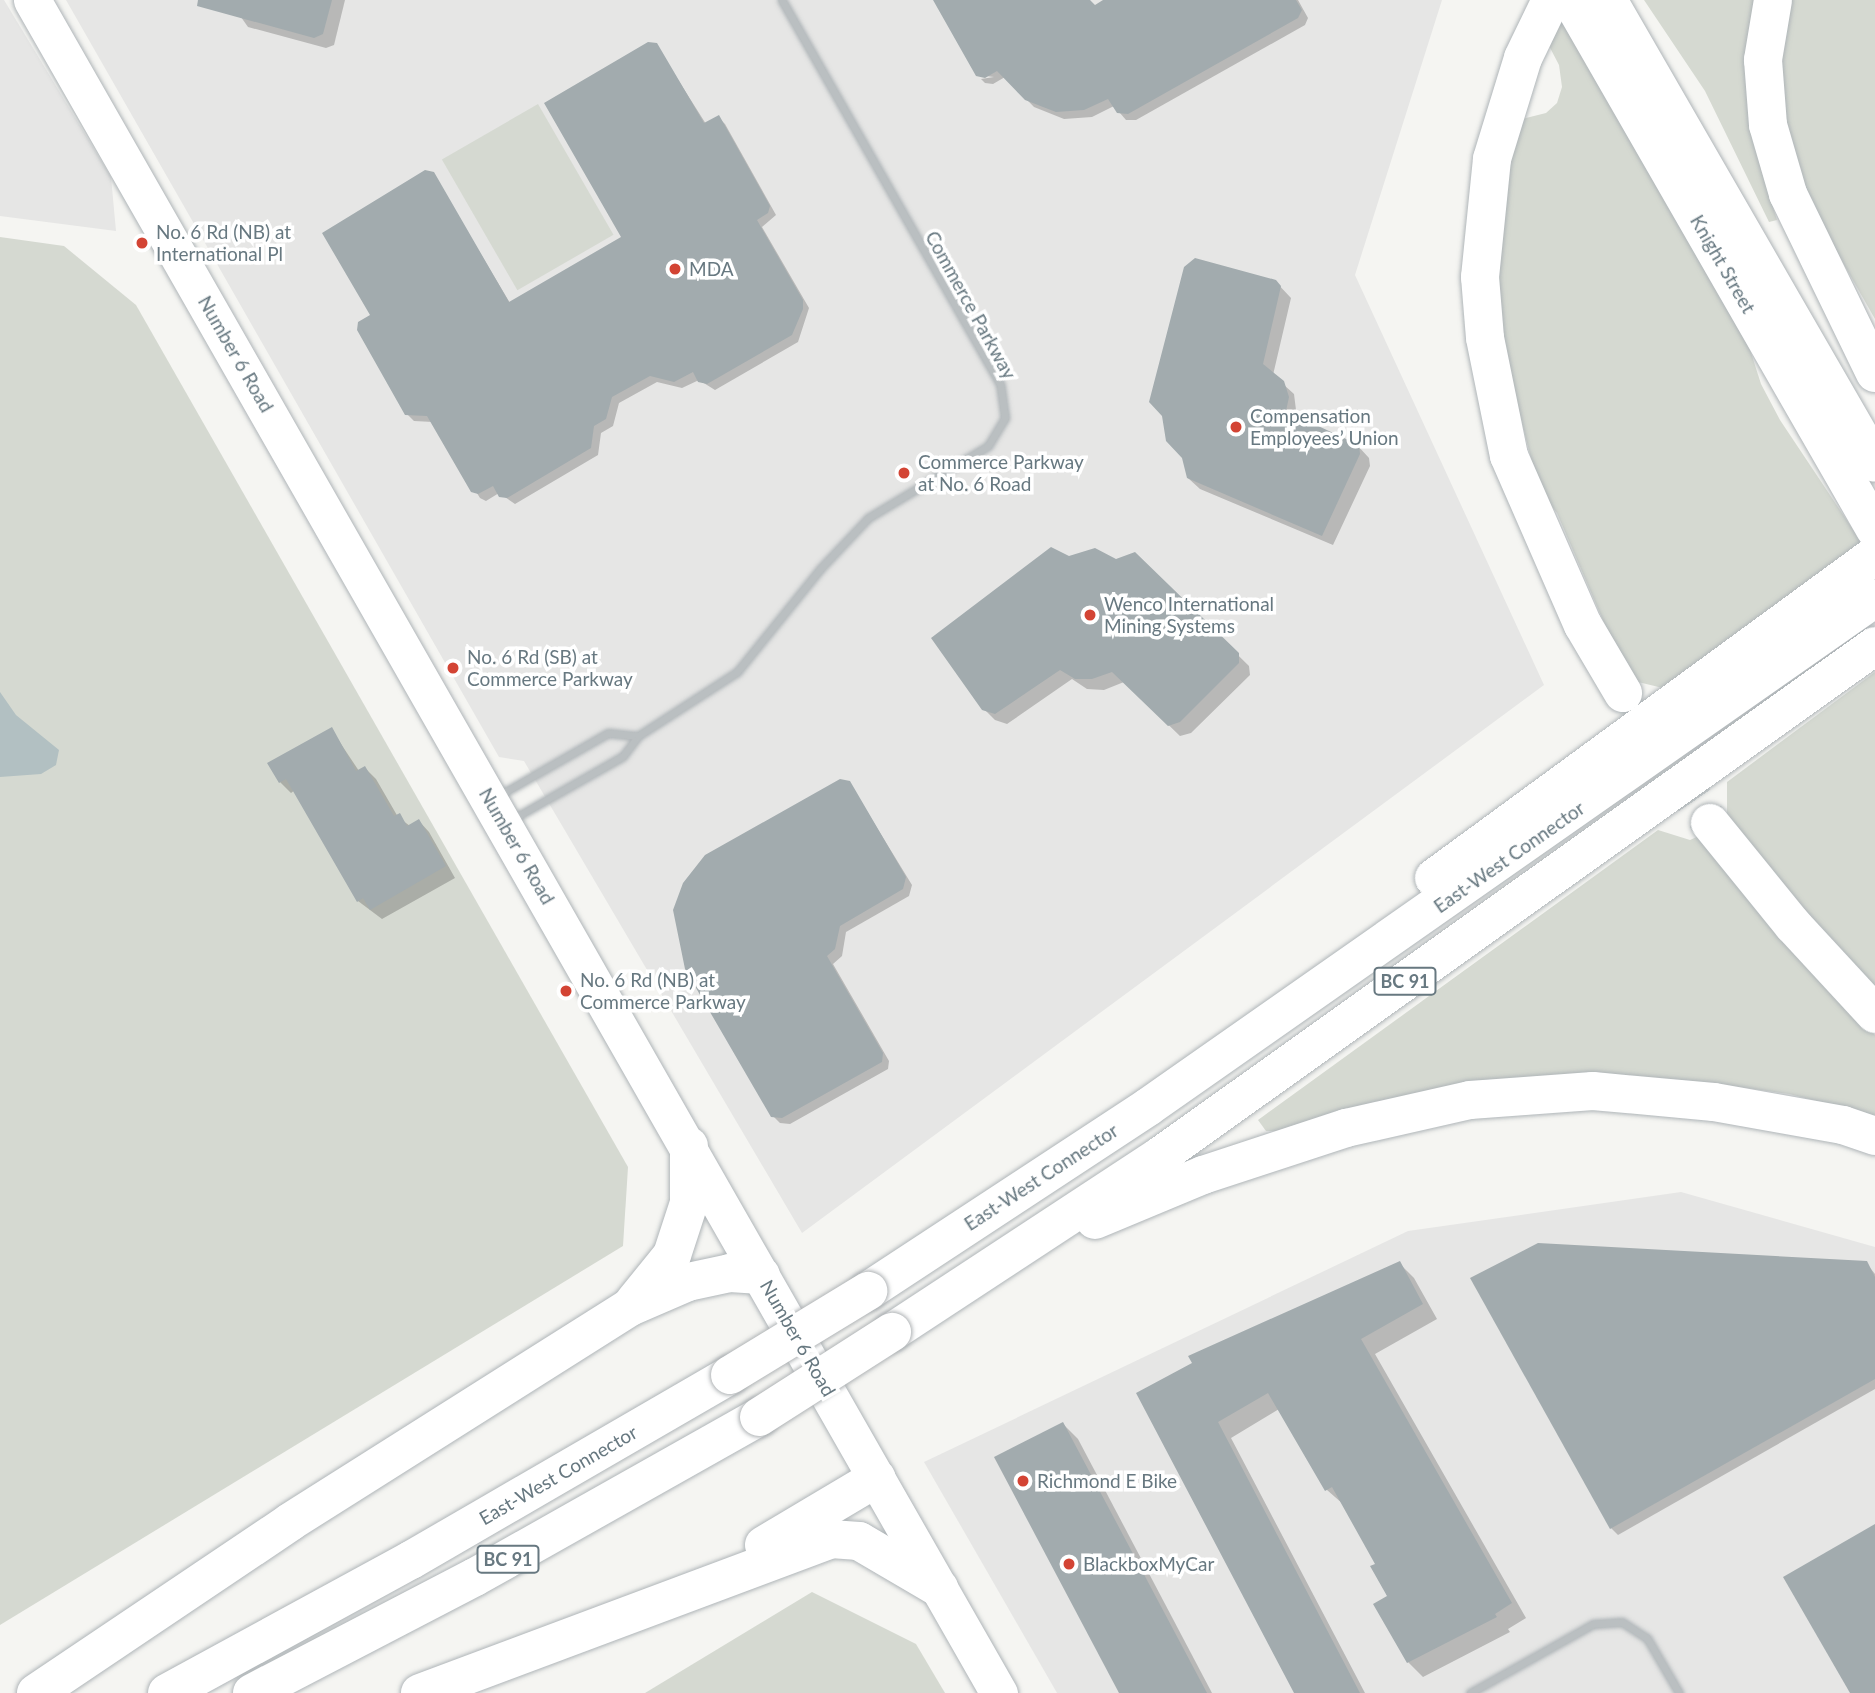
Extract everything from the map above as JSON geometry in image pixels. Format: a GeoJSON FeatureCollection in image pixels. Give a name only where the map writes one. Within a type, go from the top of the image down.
{"type":"FeatureCollection","features":[{"type":"Feature","properties":{"kind":"highway"},"geometry":{"type":"LineString","coordinates":[[1550,0],[1523,58],[1505,106],[1485,212],[1480,277],[1485,338],[1509,456],[1583,625],[1623,693]]}},
{"type":"Feature","properties":{"kind":"highway","name":"Knight Street"},"geometry":{"type":"LineString","coordinates":[[1571,0],[1875,529]]}},
{"type":"Feature","properties":{"kind":"highway","name":"Knight Street"},"geometry":{"type":"LineString","coordinates":[[1608,0],[1875,463]]}},
{"type":"Feature","properties":{"kind":"highway"},"geometry":{"type":"LineString","coordinates":[[1773,0],[1763,60],[1768,125],[1798,217],[1875,373]]}},
{"type":"Feature","properties":{"kind":"highway"},"geometry":{"type":"LineString","coordinates":[[1827,612],[1875,555]]}},
{"type":"Feature","properties":{"kind":"highway"},"geometry":{"type":"LineString","coordinates":[[1827,612],[1875,598]]}},
{"type":"Feature","properties":{"kind":"highway","name":"East-West Connector"},"geometry":{"type":"LineString","coordinates":[[167,1693],[411,1560],[730,1375],[868,1291],[1148,1107],[1314,966],[1827,612]]}},
{"type":"Feature","properties":{"kind":"highway","name":"East-West Connector"},"geometry":{"type":"LineString","coordinates":[[252,1693],[475,1577],[759,1417],[951,1296],[1160,1156],[1865,653]]}},
{"type":"Feature","properties":{"kind":"highway"},"geometry":{"type":"LineString","coordinates":[[1710,823],[1793,925],[1875,1014]]}},
{"type":"Feature","properties":{"kind":"highway"},"geometry":{"type":"LineString","coordinates":[[951,1296],[1084,1224],[1203,1175],[1346,1128],[1469,1100],[1593,1091],[1701,1101],[1843,1125],[1875,1136]]}},
{"type":"Feature","properties":{"kind":"highway"},"geometry":{"type":"LineString","coordinates":[[630,1307],[672,1255],[689,1203],[689,1146]]}},
{"type":"Feature","properties":{"kind":"highway"},"geometry":{"type":"LineString","coordinates":[[36,1693],[290,1522],[630,1307],[688,1282],[730,1273],[761,1275]]}},
{"type":"Feature","properties":{"kind":"highway"},"geometry":{"type":"LineString","coordinates":[[690,1589],[877,1478]]}},
{"type":"Feature","properties":{"kind":"highway"},"geometry":{"type":"LineString","coordinates":[[420,1693],[690,1589],[831,1539],[859,1541],[939,1588]]}},
{"type":"Feature","properties":{"kind":"main road","name":"Number 6 Road"},"geometry":{"type":"LineString","coordinates":[[32,0],[689,1146],[999,1693]]}},
{"type":"Feature","properties":{"kind":"street","name":"Commerce Parkway"},"geometry":{"type":"LineString","coordinates":[[497,812],[624,756],[638,736],[737,672],[820,569],[868,518],[988,446],[1005,418],[1000,384],[782,0]]}},
{"type":"Feature","properties":{"kind":"street"},"geometry":{"type":"LineString","coordinates":[[497,812],[608,733],[638,736]]}},
{"type":"Feature","properties":{"kind":"street"},"geometry":{"type":"LineString","coordinates":[[1470,1693],[1594,1624],[1622,1622],[1647,1638],[1679,1693]]}},
{"type":"Feature","properties":{"kind":"shaded area"},"geometry":{"type":"Polygon","coordinates":[[[0,0],[4,0],[111,177],[116,231],[0,216],[0,0]]]}},
{"type":"Feature","properties":{"kind":"shaded area"},"geometry":{"type":"Polygon","coordinates":[[[66,0],[1442,0],[1355,275],[1544,685],[802,1233],[524,761],[499,757],[66,0]]]}},
{"type":"Feature","properties":{"kind":"shaded area"},"geometry":{"type":"Polygon","coordinates":[[[1644,0],[1757,0],[1761,169],[1777,220],[1769,222],[1705,91],[1644,0]]]}},
{"type":"Feature","properties":{"kind":"shaded area"},"geometry":{"type":"Polygon","coordinates":[[[1790,0],[1875,0],[1875,319],[1805,196],[1787,126],[1781,82],[1781,40],[1790,0]]]}},
{"type":"Feature","properties":{"kind":"shaded area"},"geometry":{"type":"Polygon","coordinates":[[[1560,14],[1746,337],[1761,384],[1780,420],[1864,546],[1667,689],[1638,682],[1605,625],[1557,513],[1539,490],[1498,328],[1499,234],[1518,120],[1546,113],[1557,103],[1562,87],[1559,65],[1547,42],[1560,14]]]}},
{"type":"Feature","properties":{"kind":"shaded area"},"geometry":{"type":"Polygon","coordinates":[[[538,104],[614,235],[517,290],[442,160],[538,104]]]}},
{"type":"Feature","properties":{"kind":"shaded area"},"geometry":{"type":"Polygon","coordinates":[[[0,237],[64,246],[136,305],[628,1167],[623,1246],[0,1625],[0,237]]]}},
{"type":"Feature","properties":{"kind":"shaded area"},"geometry":{"type":"Polygon","coordinates":[[[1875,672],[1875,995],[1727,815],[1727,782],[1875,672]]]}},
{"type":"Feature","properties":{"kind":"shaded area"},"geometry":{"type":"Polygon","coordinates":[[[0,692],[16,715],[59,750],[56,765],[41,774],[0,777],[0,692]]]}},
{"type":"Feature","properties":{"kind":"shaded area"},"geometry":{"type":"Polygon","coordinates":[[[1658,830],[1690,840],[1701,835],[1839,1000],[1875,1035],[1875,1116],[1789,1094],[1717,1084],[1266,1131],[1258,1120],[1658,830]]]}},
{"type":"Feature","properties":{"kind":"shaded area"},"geometry":{"type":"Polygon","coordinates":[[[1681,1192],[1875,1247],[1875,1693],[1057,1693],[924,1462],[1408,1231],[1681,1192]]]}},
{"type":"Feature","properties":{"kind":"shaded area"},"geometry":{"type":"Polygon","coordinates":[[[812,1592],[916,1644],[945,1693],[645,1693],[812,1592]]]}},
{"type":"Feature","properties":{"kind":"building"},"geometry":{"type":"Polygon","coordinates":[[[198,0],[332,0],[323,34],[314,38],[197,6],[198,0]]]}},
{"type":"Feature","properties":{"kind":"building"},"geometry":{"type":"Polygon","coordinates":[[[933,0],[1090,0],[1095,5],[1103,0],[1296,0],[1302,10],[1298,18],[1128,114],[1117,113],[1108,99],[1084,110],[1056,112],[1025,100],[997,71],[985,78],[976,76],[933,0]]]}},
{"type":"Feature","properties":{"kind":"building","name":"MDA"},"geometry":{"type":"Polygon","coordinates":[[[648,42],[657,43],[704,123],[719,115],[770,206],[768,213],[757,220],[803,300],[803,309],[792,335],[707,384],[698,382],[693,372],[674,382],[650,376],[612,397],[606,419],[594,426],[591,448],[507,498],[499,497],[493,486],[478,494],[471,492],[427,416],[405,415],[357,330],[358,322],[370,315],[322,233],[425,170],[434,172],[509,302],[621,237],[544,103],[648,42]]]}},
{"type":"Feature","properties":{"kind":"building"},"geometry":{"type":"Polygon","coordinates":[[[1195,258],[1276,280],[1281,286],[1263,364],[1284,381],[1289,397],[1286,411],[1359,445],[1360,454],[1322,536],[1187,478],[1182,458],[1166,441],[1162,416],[1149,402],[1184,267],[1195,258]]]}},
{"type":"Feature","properties":{"kind":"building"},"geometry":{"type":"Polygon","coordinates":[[[1051,547],[1069,556],[1095,548],[1116,559],[1135,552],[1239,653],[1239,663],[1180,722],[1168,726],[1112,672],[1092,679],[1075,679],[1060,670],[995,714],[982,710],[931,638],[1051,547]]]}},
{"type":"Feature","properties":{"kind":"building"},"geometry":{"type":"Polygon","coordinates":[[[332,727],[356,771],[365,766],[394,816],[400,813],[407,826],[419,819],[446,866],[370,910],[363,898],[357,902],[286,779],[279,783],[267,763],[332,727]]]}},
{"type":"Feature","properties":{"kind":"building"},"geometry":{"type":"Polygon","coordinates":[[[840,779],[850,781],[906,877],[903,889],[840,926],[835,949],[827,956],[883,1053],[882,1062],[782,1118],[771,1117],[685,969],[673,910],[683,883],[705,855],[840,779]]]}},
{"type":"Feature","properties":{"kind":"building"},"geometry":{"type":"Polygon","coordinates":[[[1538,1243],[1867,1261],[1875,1277],[1875,1379],[1610,1529],[1470,1278],[1538,1243]]]}},
{"type":"Feature","properties":{"kind":"building"},"geometry":{"type":"Polygon","coordinates":[[[1400,1261],[1423,1304],[1361,1339],[1512,1603],[1495,1614],[1497,1617],[1407,1663],[1373,1604],[1387,1596],[1370,1566],[1375,1564],[1332,1487],[1325,1491],[1268,1393],[1218,1422],[1360,1693],[1294,1693],[1136,1393],[1192,1363],[1188,1356],[1400,1261]]]}},
{"type":"Feature","properties":{"kind":"building"},"geometry":{"type":"Polygon","coordinates":[[[1063,1422],[1207,1693],[1119,1693],[994,1457],[1063,1422]]]}},
{"type":"Feature","properties":{"kind":"building"},"geometry":{"type":"Polygon","coordinates":[[[1875,1524],[1875,1693],[1850,1693],[1783,1577],[1875,1524]]]}},
{"type":"Feature","properties":{"kind":"tunnel"},"geometry":{"type":"LineString","coordinates":[[1641,722],[1710,823]]}},
{"type":"Feature","properties":{"kind":"place","name":"No. 6 Rd (NB) at International Pl"},"geometry":{"type":"Point","coordinates":[142,243]}},
{"type":"Feature","properties":{"kind":"place","name":"MDA"},"geometry":{"type":"Point","coordinates":[675,269]}},
{"type":"Feature","properties":{"kind":"place","name":"Compensation Employees’ Union"},"geometry":{"type":"Point","coordinates":[1236,427]}},
{"type":"Feature","properties":{"kind":"place","name":"Commerce Parkway at No. 6 Road"},"geometry":{"type":"Point","coordinates":[904,473]}},
{"type":"Feature","properties":{"kind":"place","name":"Wenco International Mining Systems"},"geometry":{"type":"Point","coordinates":[1090,615]}},
{"type":"Feature","properties":{"kind":"place","name":"No. 6 Rd (SB) at Commerce Parkway"},"geometry":{"type":"Point","coordinates":[453,668]}},
{"type":"Feature","properties":{"kind":"place","name":"No. 6 Rd (NB) at Commerce Parkway"},"geometry":{"type":"Point","coordinates":[566,991]}},
{"type":"Feature","properties":{"kind":"place","name":"Richmond E Bike"},"geometry":{"type":"Point","coordinates":[1023,1481]}},
{"type":"Feature","properties":{"kind":"place","name":"BlackboxMyCar"},"geometry":{"type":"Point","coordinates":[1069,1564]}}]}
